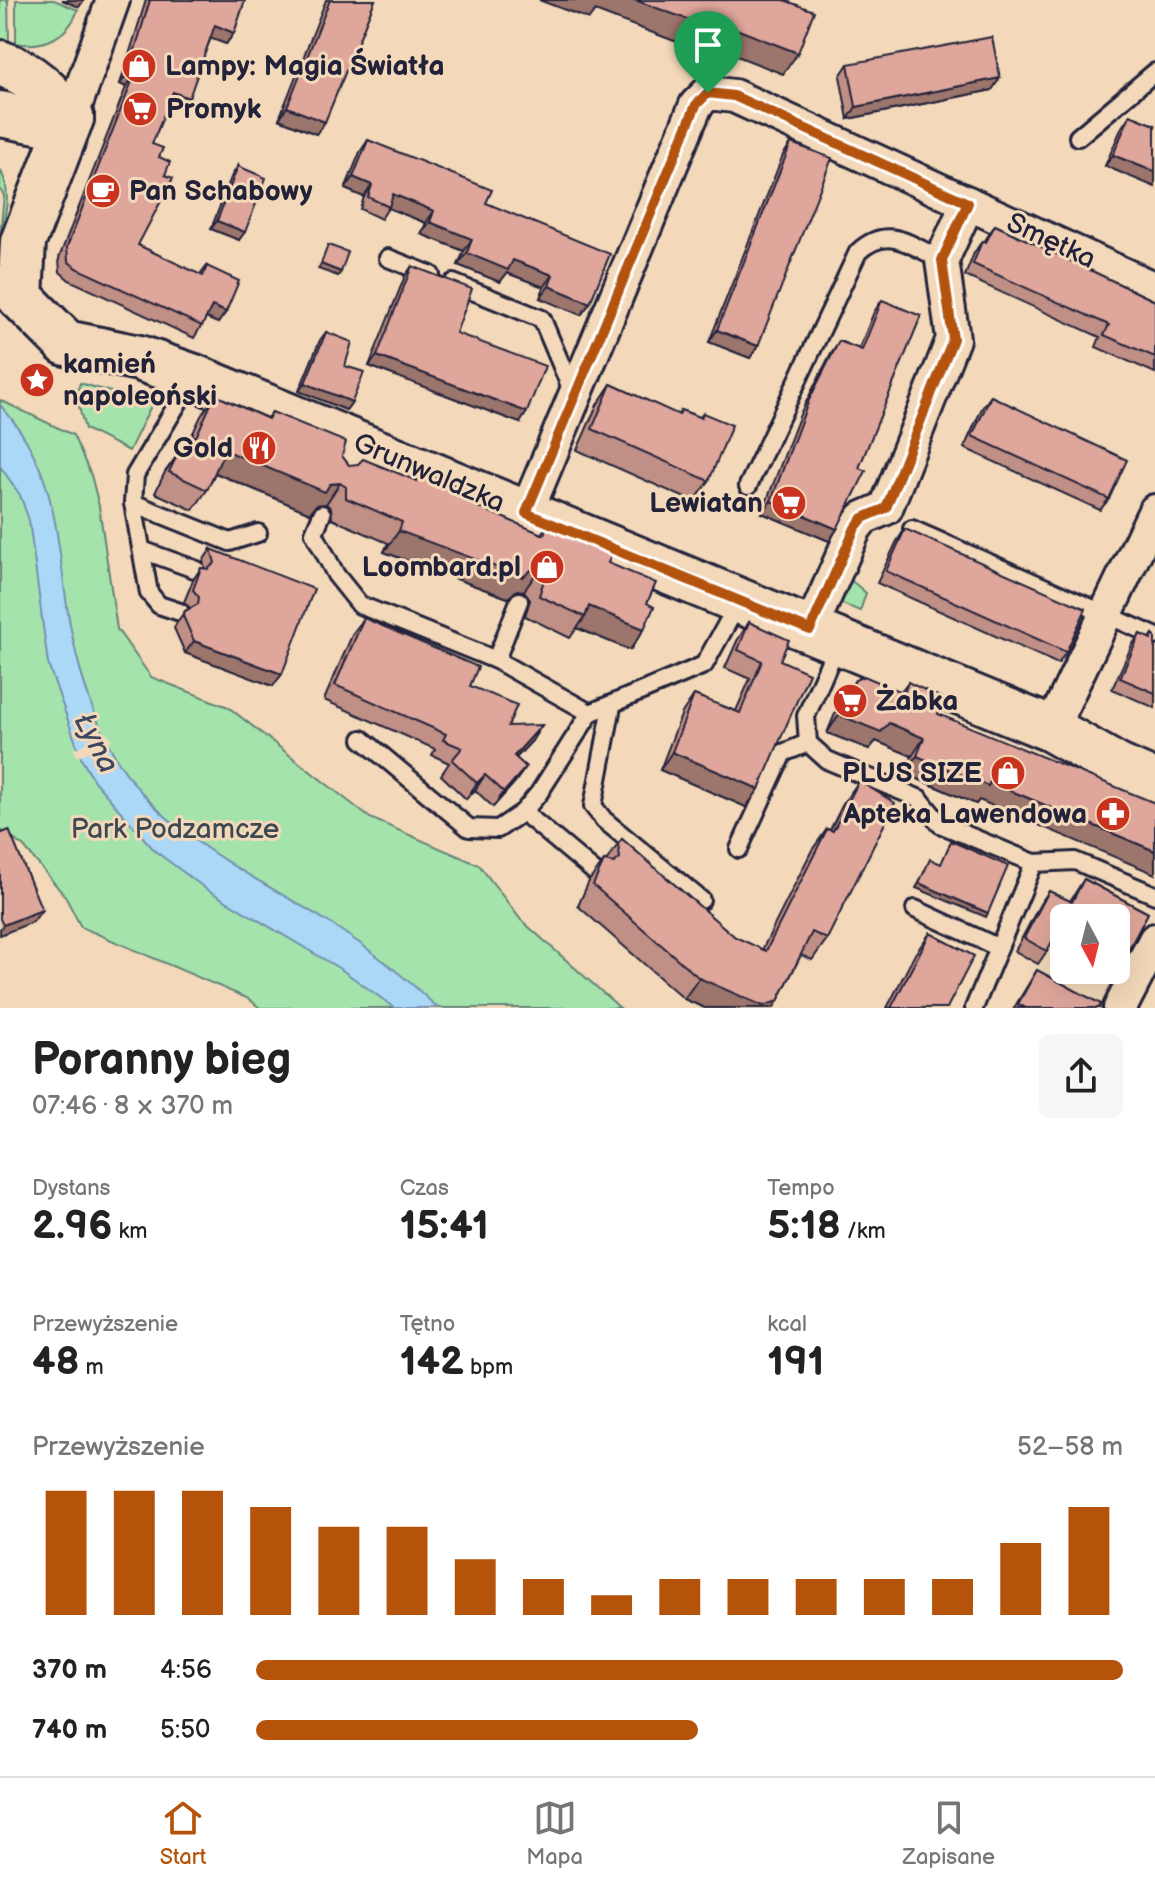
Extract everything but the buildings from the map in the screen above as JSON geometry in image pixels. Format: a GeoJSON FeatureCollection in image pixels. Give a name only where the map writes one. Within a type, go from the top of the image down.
{"type":"FeatureCollection","features":[{"type":"Feature","properties":{"kind":"street"},"geometry":{"type":"LineString","coordinates":[[10,306],[23,242],[113,0]]}},
{"type":"Feature","properties":{"kind":"street"},"geometry":{"type":"LineString","coordinates":[[0,63],[17,69],[49,91],[71,118]]}},
{"type":"Feature","properties":{"kind":"street","name":"Smętka"},"geometry":{"type":"LineString","coordinates":[[539,526],[575,396],[696,105],[708,93],[734,96],[1155,289]]}},
{"type":"Feature","properties":{"kind":"street"},"geometry":{"type":"LineString","coordinates":[[0,114],[22,120],[71,118]]}},
{"type":"Feature","properties":{"kind":"street"},"geometry":{"type":"LineString","coordinates":[[824,636],[855,528],[863,518],[886,508],[953,339],[942,260],[968,203]]}},
{"type":"Feature","properties":{"kind":"street","name":"Grunwaldzka"},"geometry":{"type":"LineString","coordinates":[[10,306],[75,320],[139,358],[194,377],[349,450],[539,526],[740,601],[1061,733],[1118,767],[1155,783]]}},
{"type":"Feature","properties":{"kind":"street"},"geometry":{"type":"LineString","coordinates":[[1061,733],[1104,613],[1155,511]]}},
{"type":"Feature","properties":{"kind":"street","name":"Grunwaldzka"},"geometry":{"type":"LineString","coordinates":[[1061,733],[1128,747],[1155,758]]}},
{"type":"Feature","properties":{"kind":"street"},"geometry":{"type":"LineString","coordinates":[[1120,1008],[1155,940]]}},
{"type":"Feature","properties":{"kind":"lane"},"geometry":{"type":"LineString","coordinates":[[1078,137],[1155,72]]}},
{"type":"Feature","properties":{"kind":"lane"},"geometry":{"type":"LineString","coordinates":[[748,486],[858,252],[871,240],[893,237],[942,260]]}},
{"type":"Feature","properties":{"kind":"lane"},"geometry":{"type":"LineString","coordinates":[[388,258],[542,319],[575,396]]}},
{"type":"Feature","properties":{"kind":"lane"},"geometry":{"type":"LineString","coordinates":[[180,612],[159,605],[149,593],[133,503],[135,475],[194,377]]}},
{"type":"Feature","properties":{"kind":"lane"},"geometry":{"type":"LineString","coordinates":[[133,503],[230,542],[258,533]]}},
{"type":"Feature","properties":{"kind":"lane"},"geometry":{"type":"LineString","coordinates":[[322,514],[314,533],[336,575],[360,605],[496,660],[590,713]]}},
{"type":"Feature","properties":{"kind":"lane"},"geometry":{"type":"LineString","coordinates":[[912,529],[1155,636]]}},
{"type":"Feature","properties":{"kind":"lane"},"geometry":{"type":"LineString","coordinates":[[142,550],[197,570]]}},
{"type":"Feature","properties":{"kind":"lane"},"geometry":{"type":"LineString","coordinates":[[496,660],[519,601]]}},
{"type":"Feature","properties":{"kind":"lane"},"geometry":{"type":"LineString","coordinates":[[362,739],[469,828],[498,829],[523,812],[590,713],[704,665],[740,601]]}},
{"type":"Feature","properties":{"kind":"lane"},"geometry":{"type":"LineString","coordinates":[[824,636],[806,716],[808,743],[827,760],[920,799],[940,824],[1034,863],[1075,861],[1155,895]]}},
{"type":"Feature","properties":{"kind":"lane"},"geometry":{"type":"LineString","coordinates":[[612,706],[593,806],[604,820],[701,900]]}},
{"type":"Feature","properties":{"kind":"lane"},"geometry":{"type":"LineString","coordinates":[[739,849],[783,753],[808,743]]}},
{"type":"Feature","properties":{"kind":"lane"},"geometry":{"type":"LineString","coordinates":[[523,812],[596,873]]}},
{"type":"Feature","properties":{"kind":"lane"},"geometry":{"type":"LineString","coordinates":[[974,1008],[1034,863]]}},
{"type":"Feature","properties":{"kind":"lane"},"geometry":{"type":"LineString","coordinates":[[915,909],[997,947]]}},
{"type":"Feature","properties":{"kind":"green space"},"geometry":{"type":"Polygon","coordinates":[[[0,0],[8,0],[9,42],[0,39],[0,0]]]}},
{"type":"Feature","properties":{"kind":"green space"},"geometry":{"type":"Polygon","coordinates":[[[16,0],[54,0],[78,10],[68,27],[54,38],[36,44],[16,43],[16,0]]]}},
{"type":"Feature","properties":{"kind":"green space"},"geometry":{"type":"Polygon","coordinates":[[[0,169],[7,194],[0,236],[4,195],[0,190],[0,169]]]}},
{"type":"Feature","properties":{"kind":"green space"},"geometry":{"type":"Polygon","coordinates":[[[80,383],[152,404],[129,451],[85,429],[76,396],[80,383]]]}},
{"type":"Feature","properties":{"kind":"green space","name":"Park Podzamcze"},"geometry":{"type":"Polygon","coordinates":[[[0,400],[73,435],[91,475],[99,506],[117,629],[151,677],[228,707],[370,818],[479,865],[521,920],[620,1008],[260,1008],[249,999],[81,927],[65,896],[24,847],[0,829],[0,400]]]}},
{"type":"Feature","properties":{"kind":"green space"},"geometry":{"type":"Polygon","coordinates":[[[846,576],[866,593],[860,611],[837,602],[846,576]]]}},
{"type":"Feature","properties":{"kind":"water","name":"Łyna"},"geometry":{"type":"Polygon","coordinates":[[[0,405],[19,429],[43,478],[51,503],[80,669],[106,740],[135,784],[158,810],[185,832],[244,872],[347,934],[438,1008],[395,1008],[342,970],[206,889],[155,851],[94,781],[82,760],[48,664],[29,520],[20,495],[0,466],[0,405]]]}},
{"type":"Feature","properties":{"kind":"pier"},"geometry":{"type":"Polygon","coordinates":[[[108,733],[112,740],[77,757],[74,749],[108,733]]]}},
{"type":"Feature","properties":{"kind":"place","name":"Lampy: Magia Światła"},"geometry":{"type":"Point","coordinates":[139,66]}},
{"type":"Feature","properties":{"kind":"place","name":"Promyk"},"geometry":{"type":"Point","coordinates":[140,109]}},
{"type":"Feature","properties":{"kind":"place","name":"Pan Schabowy"},"geometry":{"type":"Point","coordinates":[103,191]}},
{"type":"Feature","properties":{"kind":"place","name":"kamień napoleoński"},"geometry":{"type":"Point","coordinates":[37,380]}},
{"type":"Feature","properties":{"kind":"place","name":"Gold"},"geometry":{"type":"Point","coordinates":[259,448]}},
{"type":"Feature","properties":{"kind":"place","name":"Lewiatan"},"geometry":{"type":"Point","coordinates":[789,503]}},
{"type":"Feature","properties":{"kind":"place","name":"Loombard.pl"},"geometry":{"type":"Point","coordinates":[547,567]}},
{"type":"Feature","properties":{"kind":"place","name":"Żabka"},"geometry":{"type":"Point","coordinates":[850,701]}},
{"type":"Feature","properties":{"kind":"place","name":"PLUS SIZE"},"geometry":{"type":"Point","coordinates":[1008,773]}},
{"type":"Feature","properties":{"kind":"place","name":"Apteka Lawendowa"},"geometry":{"type":"Point","coordinates":[1113,814]}},
{"type":"Feature","properties":{"kind":"route"},"geometry":{"type":"LineString","coordinates":[[708,93],[734,96],[968,203],[942,260],[953,339],[886,508],[863,518],[855,528],[810,630],[526,513],[696,105],[708,93]]}}]}
